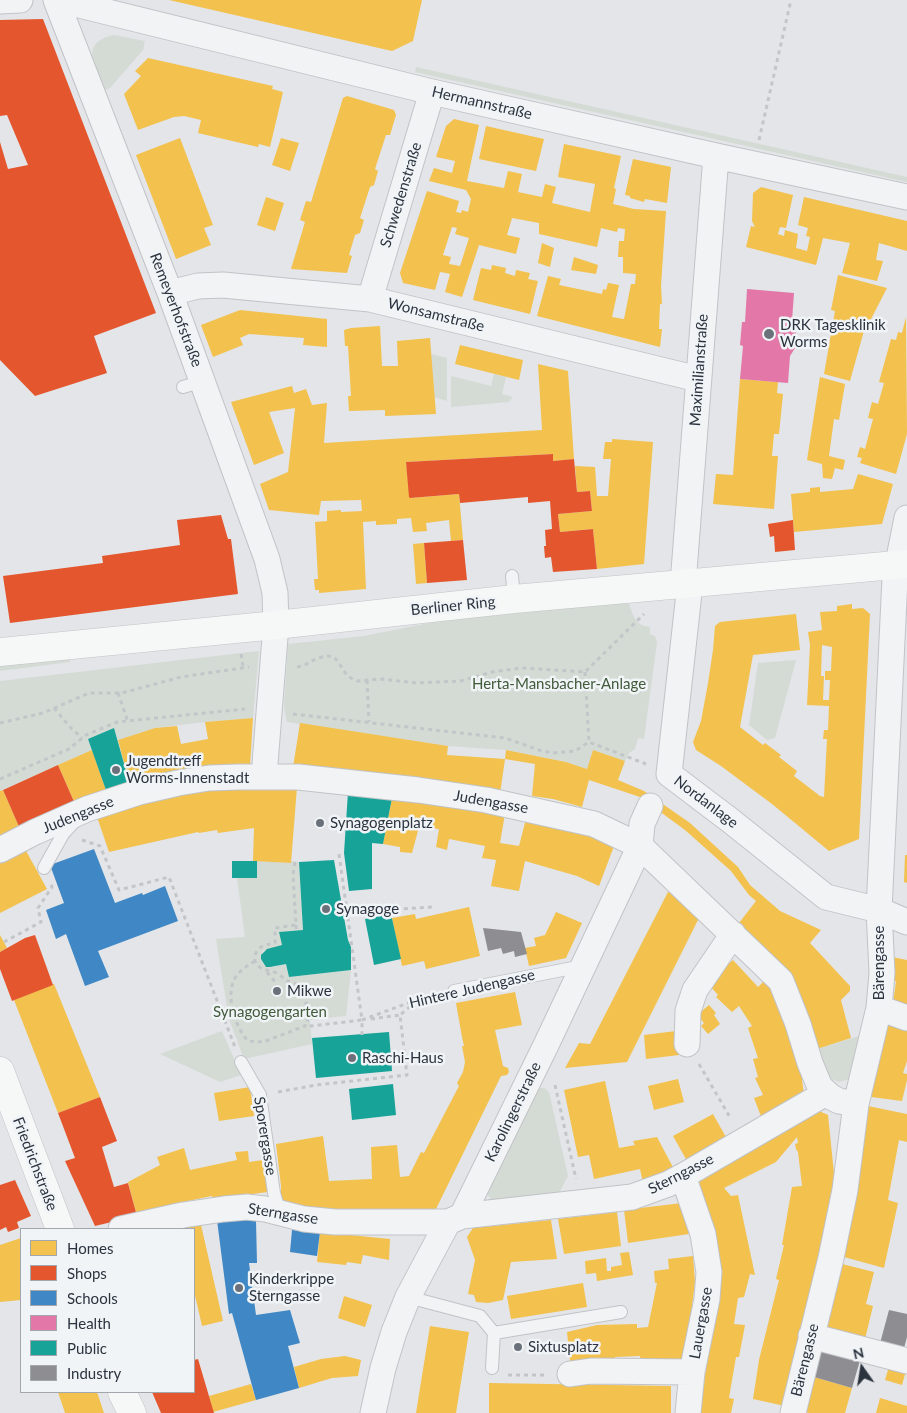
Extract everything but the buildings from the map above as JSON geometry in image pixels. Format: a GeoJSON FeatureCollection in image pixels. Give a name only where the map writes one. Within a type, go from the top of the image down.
{"type":"FeatureCollection","features":[{"type":"Feature","properties":{"kind":"main road","name":"Berliner Ring"},"geometry":{"type":"LineString","coordinates":[[0,652],[276,625],[513,587],[687,584],[902,564]]}},
{"type":"Feature","properties":{"kind":"main road","name":"Friedrichstraße"},"geometry":{"type":"LineString","coordinates":[[0,1070],[60,1228]]}},
{"type":"Feature","properties":{"kind":"street"},"geometry":{"type":"LineString","coordinates":[[0,1],[20,0]]}},
{"type":"Feature","properties":{"kind":"street","name":"Hermannstraße"},"geometry":{"type":"LineString","coordinates":[[57,0],[432,92],[907,197]]}},
{"type":"Feature","properties":{"kind":"street","name":"Remeyerhofstraße"},"geometry":{"type":"LineString","coordinates":[[57,0],[170,293],[193,384],[266,559],[275,593],[276,625]]}},
{"type":"Feature","properties":{"kind":"street","name":"Schwedenstraße"},"geometry":{"type":"LineString","coordinates":[[370,299],[432,92]]}},
{"type":"Feature","properties":{"kind":"street","name":"Maximilianstraße"},"geometry":{"type":"LineString","coordinates":[[687,584],[698,379],[716,156]]}},
{"type":"Feature","properties":{"kind":"street","name":"Wonsamstraße"},"geometry":{"type":"LineString","coordinates":[[170,293],[198,286],[223,285],[370,299],[698,379]]}},
{"type":"Feature","properties":{"kind":"street","name":"Bärengasse"},"geometry":{"type":"LineString","coordinates":[[793,1413],[846,1190],[856,1104],[879,1008],[882,973],[879,910],[902,564],[907,518]]}},
{"type":"Feature","properties":{"kind":"street","name":"Nordanlage"},"geometry":{"type":"LineString","coordinates":[[687,584],[669,774],[826,897],[879,910],[907,922]]}},
{"type":"Feature","properties":{"kind":"street"},"geometry":{"type":"LineString","coordinates":[[264,776],[277,684],[276,625]]}},
{"type":"Feature","properties":{"kind":"street","name":"Karolingerstraße"},"geometry":{"type":"LineString","coordinates":[[373,1413],[388,1350],[408,1297],[455,1219],[546,1045],[640,846],[642,824],[669,774]]}},
{"type":"Feature","properties":{"kind":"street","name":"Judengasse"},"geometry":{"type":"LineString","coordinates":[[0,850],[87,809],[139,792],[209,778],[298,776],[349,782],[486,800],[594,824],[640,846],[780,981],[798,1024],[815,1076],[826,1093]]}},
{"type":"Feature","properties":{"kind":"street"},"geometry":{"type":"LineString","coordinates":[[687,1044],[688,1012],[695,990],[733,934]]}},
{"type":"Feature","properties":{"kind":"street"},"geometry":{"type":"LineString","coordinates":[[879,1008],[907,1018]]}},
{"type":"Feature","properties":{"kind":"street"},"geometry":{"type":"LineString","coordinates":[[826,1093],[840,1101],[856,1104]]}},
{"type":"Feature","properties":{"kind":"street","name":"Sterngasse"},"geometry":{"type":"LineString","coordinates":[[125,1228],[184,1214],[224,1208],[247,1207],[304,1219],[335,1222],[455,1219],[632,1197],[659,1188],[683,1176],[826,1093]]}},
{"type":"Feature","properties":{"kind":"street","name":"Lauergasse"},"geometry":{"type":"LineString","coordinates":[[683,1176],[703,1234],[708,1272],[708,1299],[692,1372],[688,1413]]}},
{"type":"Feature","properties":{"kind":"street"},"geometry":{"type":"LineString","coordinates":[[811,1336],[907,1361]]}},
{"type":"Feature","properties":{"kind":"street"},"geometry":{"type":"LineString","coordinates":[[570,1374],[591,1371],[692,1372]]}},
{"type":"Feature","properties":{"kind":"lane"},"geometry":{"type":"LineString","coordinates":[[44,868],[63,834],[87,809]]}},
{"type":"Feature","properties":{"kind":"lane","name":"Hintere Judengasse"},"geometry":{"type":"LineString","coordinates":[[454,991],[583,966]]}},
{"type":"Feature","properties":{"kind":"lane","name":"Sporergasse"},"geometry":{"type":"LineString","coordinates":[[241,1062],[260,1095],[274,1193],[280,1214]]}},
{"type":"Feature","properties":{"kind":"lane"},"geometry":{"type":"LineString","coordinates":[[408,1297],[480,1316],[494,1333],[492,1368]]}},
{"type":"Feature","properties":{"kind":"lane"},"geometry":{"type":"LineString","coordinates":[[494,1333],[621,1312]]}},
{"type":"Feature","properties":{"kind":"path"},"geometry":{"type":"LineString","coordinates":[[759,140],[791,0]]}},
{"type":"Feature","properties":{"kind":"path"},"geometry":{"type":"LineString","coordinates":[[0,779],[69,748],[86,735],[117,722],[253,708],[277,684],[320,657],[337,659],[349,677],[356,681],[382,679],[416,683],[461,681],[492,672],[521,668],[585,672],[636,621],[652,608]]}},
{"type":"Feature","properties":{"kind":"path"},"geometry":{"type":"LineString","coordinates":[[0,723],[43,713],[89,693],[118,694],[160,682],[242,667],[277,684],[369,722],[505,738],[553,753],[575,751],[589,742]]}},
{"type":"Feature","properties":{"kind":"path"},"geometry":{"type":"LineString","coordinates":[[585,672],[589,742]]}},
{"type":"Feature","properties":{"kind":"path"},"geometry":{"type":"LineString","coordinates":[[367,680],[369,722]]}},
{"type":"Feature","properties":{"kind":"path"},"geometry":{"type":"LineString","coordinates":[[118,694],[128,722]]}},
{"type":"Feature","properties":{"kind":"path"},"geometry":{"type":"LineString","coordinates":[[54,708],[70,728],[82,738]]}},
{"type":"Feature","properties":{"kind":"path"},"geometry":{"type":"LineString","coordinates":[[589,742],[669,774]]}},
{"type":"Feature","properties":{"kind":"path"},"geometry":{"type":"LineString","coordinates":[[63,834],[100,846],[119,890],[169,877],[241,1062]]}},
{"type":"Feature","properties":{"kind":"path"},"geometry":{"type":"LineString","coordinates":[[339,854],[362,1020],[362,1035]]}},
{"type":"Feature","properties":{"kind":"path"},"geometry":{"type":"LineString","coordinates":[[295,862],[292,875],[296,931]]}},
{"type":"Feature","properties":{"kind":"path"},"geometry":{"type":"LineString","coordinates":[[4,942],[41,922],[38,908],[52,887],[44,868]]}},
{"type":"Feature","properties":{"kind":"path"},"geometry":{"type":"LineString","coordinates":[[348,912],[433,907]]}},
{"type":"Feature","properties":{"kind":"path"},"geometry":{"type":"LineString","coordinates":[[256,961],[244,968],[234,979],[231,992],[235,1014],[243,1036],[248,1041],[263,1042],[305,1026],[307,1021],[302,988],[298,984],[282,978],[279,974],[262,970],[256,961],[256,952],[259,949],[263,946],[275,945],[275,928],[296,925]]}},
{"type":"Feature","properties":{"kind":"path"},"geometry":{"type":"LineString","coordinates":[[267,971],[276,983],[277,991]]}},
{"type":"Feature","properties":{"kind":"path","name":"Hintere Judengasse"},"geometry":{"type":"LineString","coordinates":[[362,1020],[419,998],[454,991]]}},
{"type":"Feature","properties":{"kind":"path"},"geometry":{"type":"LineString","coordinates":[[260,1095],[316,1085],[407,1075],[400,1015],[419,998]]}},
{"type":"Feature","properties":{"kind":"path","name":"Hintere Judengasse"},"geometry":{"type":"LineString","coordinates":[[307,1021],[311,1026],[400,1015]]}},
{"type":"Feature","properties":{"kind":"path"},"geometry":{"type":"LineString","coordinates":[[687,1044],[742,1142]]}},
{"type":"Feature","properties":{"kind":"path"},"geometry":{"type":"LineString","coordinates":[[546,1045],[582,1203]]}},
{"type":"Feature","properties":{"kind":"path"},"geometry":{"type":"LineString","coordinates":[[492,1368],[507,1376],[570,1374]]}},
{"type":"Feature","properties":{"kind":"green space"},"geometry":{"type":"Polygon","coordinates":[[[114,35],[145,41],[143,50],[110,88],[103,91],[92,57],[93,49],[96,43],[103,38],[114,35]]]}},
{"type":"Feature","properties":{"kind":"green space"},"geometry":{"type":"Polygon","coordinates":[[[416,67],[907,177],[907,182],[415,72],[416,67]]]}},
{"type":"Feature","properties":{"kind":"green space"},"geometry":{"type":"Polygon","coordinates":[[[431,354],[447,358],[447,401],[434,397],[431,354]]]}},
{"type":"Feature","properties":{"kind":"green space"},"geometry":{"type":"Polygon","coordinates":[[[494,374],[506,377],[502,394],[513,397],[509,402],[451,407],[451,376],[491,386],[494,374]]]}},
{"type":"Feature","properties":{"kind":"green space","name":"Herta-Mansbacher-Anlage"},"geometry":{"type":"Polygon","coordinates":[[[629,604],[638,622],[650,627],[650,634],[655,636],[657,642],[644,739],[638,738],[635,749],[629,753],[625,761],[593,750],[587,769],[566,762],[506,750],[448,746],[287,722],[284,706],[288,644],[364,636],[444,620],[629,604]]]}},
{"type":"Feature","properties":{"kind":"green space"},"geometry":{"type":"Polygon","coordinates":[[[259,651],[253,718],[155,728],[118,740],[114,729],[88,739],[92,750],[0,791],[0,681],[259,651]]]}},
{"type":"Feature","properties":{"kind":"green space"},"geometry":{"type":"Polygon","coordinates":[[[70,659],[70,662],[0,671],[0,664],[70,659]]]}},
{"type":"Feature","properties":{"kind":"green space"},"geometry":{"type":"Polygon","coordinates":[[[796,660],[775,738],[767,740],[749,725],[758,663],[796,660]]]}},
{"type":"Feature","properties":{"kind":"green space","name":"Synagogengarten"},"geometry":{"type":"Polygon","coordinates":[[[257,861],[299,862],[303,930],[279,932],[282,945],[263,951],[261,959],[263,963],[272,967],[286,964],[289,977],[351,970],[346,1016],[310,1020],[312,1044],[244,1059],[229,1019],[216,939],[245,937],[237,878],[256,878],[257,861]]]}},
{"type":"Feature","properties":{"kind":"green space"},"geometry":{"type":"Polygon","coordinates":[[[222,1031],[241,1075],[220,1082],[160,1054],[222,1031]]]}},
{"type":"Feature","properties":{"kind":"green space"},"geometry":{"type":"Polygon","coordinates":[[[866,1034],[850,1079],[839,1082],[829,1078],[817,1049],[866,1034]]]}},
{"type":"Feature","properties":{"kind":"green space"},"geometry":{"type":"Polygon","coordinates":[[[544,1088],[549,1092],[568,1176],[557,1197],[493,1202],[488,1195],[487,1189],[537,1089],[544,1088]]]}},
{"type":"Feature","properties":{"kind":"place","name":"DRK Tagesklinik Worms"},"geometry":{"type":"Point","coordinates":[769,334]}},
{"type":"Feature","properties":{"kind":"place","name":"Jugendtreff Worms-Innenstadt"},"geometry":{"type":"Point","coordinates":[116,770]}},
{"type":"Feature","properties":{"kind":"place","name":"Synagogenplatz"},"geometry":{"type":"Point","coordinates":[320,823]}},
{"type":"Feature","properties":{"kind":"place","name":"Synagoge"},"geometry":{"type":"Point","coordinates":[326,909]}},
{"type":"Feature","properties":{"kind":"place","name":"Mikwe"},"geometry":{"type":"Point","coordinates":[277,991]}},
{"type":"Feature","properties":{"kind":"place","name":"Raschi-Haus"},"geometry":{"type":"Point","coordinates":[352,1058]}},
{"type":"Feature","properties":{"kind":"place","name":"Kinderkrippe Sterngasse"},"geometry":{"type":"Point","coordinates":[239,1288]}},
{"type":"Feature","properties":{"kind":"place","name":"Sixtusplatz"},"geometry":{"type":"Point","coordinates":[518,1347]}}]}
